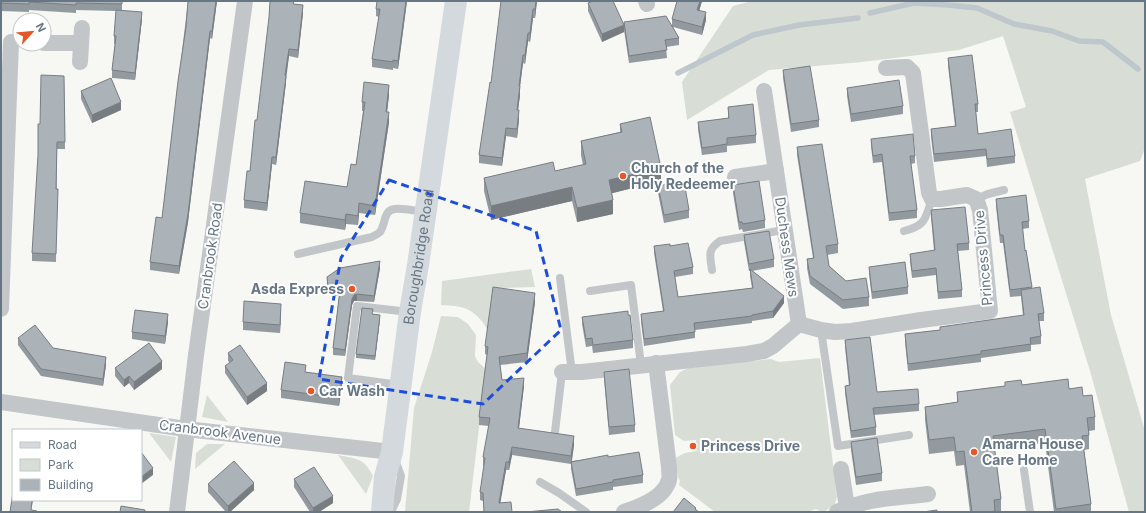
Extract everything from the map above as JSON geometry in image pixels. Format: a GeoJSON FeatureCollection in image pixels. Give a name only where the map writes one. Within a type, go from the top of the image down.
{"type":"FeatureCollection","features":[{"type":"Feature","properties":{"kind":"main road","name":"Boroughbridge Road"},"geometry":{"type":"LineString","coordinates":[[382,512],[386,477],[392,452],[410,312],[456,1]]}},
{"type":"Feature","properties":{"kind":"street","name":"Cranbrook Road"},"geometry":{"type":"LineString","coordinates":[[177,512],[186,428],[245,1]]}},
{"type":"Feature","properties":{"kind":"street"},"geometry":{"type":"LineString","coordinates":[[52,42],[82,36],[80,62]]}},
{"type":"Feature","properties":{"kind":"street"},"geometry":{"type":"LineString","coordinates":[[1,309],[11,42]]}},
{"type":"Feature","properties":{"kind":"street"},"geometry":{"type":"LineString","coordinates":[[886,68],[907,67],[913,73],[929,193],[932,198]]}},
{"type":"Feature","properties":{"kind":"street","name":"Duchess Mews"},"geometry":{"type":"LineString","coordinates":[[764,91],[799,324]]}},
{"type":"Feature","properties":{"kind":"street"},"geometry":{"type":"LineString","coordinates":[[735,177],[776,171]]}},
{"type":"Feature","properties":{"kind":"street","name":"Princess Drive"},"geometry":{"type":"LineString","coordinates":[[799,324],[835,332],[852,331],[990,311],[980,210],[976,199],[967,195],[941,199],[932,198]]}},
{"type":"Feature","properties":{"kind":"street"},"geometry":{"type":"LineString","coordinates":[[567,373],[764,351],[773,346],[799,324]]}},
{"type":"Feature","properties":{"kind":"street"},"geometry":{"type":"LineString","coordinates":[[624,512],[649,502],[663,491],[670,480],[669,467],[649,364]]}},
{"type":"Feature","properties":{"kind":"street","name":"Cranbrook Avenue"},"geometry":{"type":"LineString","coordinates":[[1,402],[186,428],[392,452]]}},
{"type":"Feature","properties":{"kind":"street"},"geometry":{"type":"LineString","coordinates":[[841,469],[842,509],[864,502],[928,494]]}},
{"type":"Feature","properties":{"kind":"lane"},"geometry":{"type":"LineString","coordinates":[[976,199],[1004,190]]}},
{"type":"Feature","properties":{"kind":"lane"},"geometry":{"type":"LineString","coordinates":[[904,232],[914,229],[923,223],[932,198]]}},
{"type":"Feature","properties":{"kind":"lane"},"geometry":{"type":"LineString","coordinates":[[298,254],[372,237],[379,233],[383,227],[386,214],[390,210],[400,209],[425,212]]}},
{"type":"Feature","properties":{"kind":"lane"},"geometry":{"type":"LineString","coordinates":[[712,270],[710,252],[713,246],[720,241],[784,230]]}},
{"type":"Feature","properties":{"kind":"lane"},"geometry":{"type":"LineString","coordinates":[[555,432],[567,373],[560,278]]}},
{"type":"Feature","properties":{"kind":"lane"},"geometry":{"type":"LineString","coordinates":[[590,291],[631,284],[649,364]]}},
{"type":"Feature","properties":{"kind":"lane"},"geometry":{"type":"LineString","coordinates":[[401,385],[348,378],[356,313],[357,306],[410,312]]}},
{"type":"Feature","properties":{"kind":"lane"},"geometry":{"type":"LineString","coordinates":[[821,330],[838,446],[909,435]]}},
{"type":"Feature","properties":{"kind":"lane"},"geometry":{"type":"LineString","coordinates":[[391,512],[397,499],[401,476],[392,452]]}},
{"type":"Feature","properties":{"kind":"lane"},"geometry":{"type":"LineString","coordinates":[[1024,470],[1030,512]]}},
{"type":"Feature","properties":{"kind":"lane"},"geometry":{"type":"LineString","coordinates":[[540,482],[560,493],[586,512]]}},
{"type":"Feature","properties":{"kind":"highlighted area"},"geometry":{"type":"Polygon","coordinates":[[[389,180],[536,231],[561,330],[483,404],[319,379],[341,258],[389,180]]]}},
{"type":"Feature","properties":{"kind":"green space"},"geometry":{"type":"Polygon","coordinates":[[[752,1],[1145,1],[1145,148],[1140,161],[1085,179],[1111,315],[1145,431],[1145,512],[1129,512],[1090,371],[1010,112],[1026,107],[1003,36],[959,50],[862,62],[769,70],[687,120],[682,82],[733,6],[752,1]]]}},
{"type":"Feature","properties":{"kind":"green space"},"geometry":{"type":"Polygon","coordinates":[[[531,269],[535,287],[496,288],[489,334],[487,329],[474,313],[458,306],[441,305],[442,281],[531,269]]]}},
{"type":"Feature","properties":{"kind":"green space"},"geometry":{"type":"Polygon","coordinates":[[[441,316],[458,317],[468,324],[476,335],[475,356],[478,362],[486,369],[469,512],[405,512],[414,408],[432,352],[441,316]]]}},
{"type":"Feature","properties":{"kind":"green space"},"geometry":{"type":"Polygon","coordinates":[[[820,358],[837,497],[834,506],[823,512],[816,509],[807,512],[715,512],[679,485],[680,481],[675,458],[685,453],[697,451],[696,440],[684,441],[675,435],[670,385],[680,372],[688,368],[771,359],[779,362],[820,358]]]}},
{"type":"Feature","properties":{"kind":"green space"},"geometry":{"type":"Polygon","coordinates":[[[207,395],[228,422],[202,417],[207,395]]]}},
{"type":"Feature","properties":{"kind":"green space"},"geometry":{"type":"Polygon","coordinates":[[[149,433],[176,437],[171,462],[149,433]]]}},
{"type":"Feature","properties":{"kind":"green space"},"geometry":{"type":"Polygon","coordinates":[[[207,444],[225,444],[195,469],[196,453],[207,444]]]}},
{"type":"Feature","properties":{"kind":"green space"},"geometry":{"type":"Polygon","coordinates":[[[338,455],[359,460],[363,462],[370,470],[373,476],[366,494],[338,455]]]}},
{"type":"Feature","properties":{"kind":"building"},"geometry":{"type":"Polygon","coordinates":[[[1,1],[122,1],[122,4],[76,3],[76,5],[29,2],[29,4],[1,3],[1,1]]]}},
{"type":"Feature","properties":{"kind":"building"},"geometry":{"type":"Polygon","coordinates":[[[188,1],[216,1],[212,31],[210,31],[188,214],[179,266],[150,262],[156,217],[162,218],[188,1]]]}},
{"type":"Feature","properties":{"kind":"building"},"geometry":{"type":"Polygon","coordinates":[[[270,1],[294,1],[293,4],[303,5],[298,50],[289,49],[276,157],[272,157],[267,203],[244,200],[247,171],[250,171],[255,120],[257,120],[270,1]]]}},
{"type":"Feature","properties":{"kind":"building"},"geometry":{"type":"Polygon","coordinates":[[[377,1],[406,1],[398,61],[393,60],[393,62],[372,59],[380,9],[376,9],[377,1]]]}},
{"type":"Feature","properties":{"kind":"building"},"geometry":{"type":"Polygon","coordinates":[[[501,1],[536,1],[535,9],[533,9],[530,33],[528,33],[525,55],[523,55],[517,110],[519,110],[517,129],[506,128],[502,158],[479,155],[490,82],[491,83],[501,1]]]}},
{"type":"Feature","properties":{"kind":"building"},"geometry":{"type":"Polygon","coordinates":[[[593,1],[613,1],[624,25],[602,34],[588,3],[593,1]]]}},
{"type":"Feature","properties":{"kind":"building"},"geometry":{"type":"Polygon","coordinates":[[[677,1],[700,1],[697,10],[706,12],[702,27],[672,19],[677,1]]]}},
{"type":"Feature","properties":{"kind":"building"},"geometry":{"type":"Polygon","coordinates":[[[116,10],[142,12],[135,73],[112,70],[116,36],[114,36],[116,10]]]}},
{"type":"Feature","properties":{"kind":"building"},"geometry":{"type":"Polygon","coordinates":[[[666,16],[679,38],[665,40],[667,50],[629,56],[624,22],[666,16]]]}},
{"type":"Feature","properties":{"kind":"building"},"geometry":{"type":"Polygon","coordinates":[[[972,55],[978,104],[975,104],[978,134],[1011,129],[1015,156],[987,159],[986,149],[934,154],[931,129],[956,126],[948,58],[972,55]]]}},
{"type":"Feature","properties":{"kind":"building"},"geometry":{"type":"Polygon","coordinates":[[[810,66],[819,120],[791,124],[783,70],[810,66]]]}},
{"type":"Feature","properties":{"kind":"building"},"geometry":{"type":"Polygon","coordinates":[[[41,75],[64,76],[65,142],[57,142],[56,189],[58,189],[56,254],[32,253],[38,155],[38,124],[40,124],[41,75]]]}},
{"type":"Feature","properties":{"kind":"building"},"geometry":{"type":"Polygon","coordinates":[[[111,78],[121,102],[92,115],[81,91],[111,78]]]}},
{"type":"Feature","properties":{"kind":"building"},"geometry":{"type":"Polygon","coordinates":[[[899,80],[903,106],[851,114],[847,88],[899,80]]]}},
{"type":"Feature","properties":{"kind":"building"},"geometry":{"type":"Polygon","coordinates":[[[364,82],[389,85],[386,112],[389,112],[375,206],[359,203],[358,216],[346,214],[345,220],[300,213],[305,181],[347,187],[351,164],[356,165],[365,102],[362,102],[364,82]]]}},
{"type":"Feature","properties":{"kind":"building"},"geometry":{"type":"Polygon","coordinates":[[[753,104],[756,135],[727,138],[727,144],[702,148],[698,122],[729,118],[728,107],[753,104]]]}},
{"type":"Feature","properties":{"kind":"building","name":"Church of the Holy Redeemer"},"geometry":{"type":"Polygon","coordinates":[[[650,117],[661,168],[609,180],[613,200],[577,208],[572,187],[491,206],[484,178],[553,162],[555,171],[586,164],[581,141],[622,132],[620,124],[650,117]]]}},
{"type":"Feature","properties":{"kind":"building"},"geometry":{"type":"Polygon","coordinates":[[[913,134],[915,156],[910,156],[917,210],[889,213],[882,154],[873,156],[871,139],[913,134]]]}},
{"type":"Feature","properties":{"kind":"building"},"geometry":{"type":"Polygon","coordinates":[[[822,144],[838,244],[826,246],[829,266],[846,281],[866,278],[869,297],[843,300],[810,276],[807,259],[814,258],[797,147],[822,144]]]}},
{"type":"Feature","properties":{"kind":"building"},"geometry":{"type":"Polygon","coordinates":[[[684,181],[689,210],[664,215],[658,186],[684,181]]]}},
{"type":"Feature","properties":{"kind":"building"},"geometry":{"type":"Polygon","coordinates":[[[759,181],[765,220],[743,224],[742,222],[739,222],[733,185],[759,181]]]}},
{"type":"Feature","properties":{"kind":"building"},"geometry":{"type":"Polygon","coordinates":[[[1026,195],[1029,221],[1022,222],[1025,251],[1026,250],[1032,287],[1010,290],[1003,235],[1000,235],[996,199],[1026,195]]]}},
{"type":"Feature","properties":{"kind":"building"},"geometry":{"type":"Polygon","coordinates":[[[965,207],[969,243],[957,244],[962,290],[938,292],[936,268],[912,271],[910,254],[935,250],[931,210],[965,207]]]}},
{"type":"Feature","properties":{"kind":"building"},"geometry":{"type":"Polygon","coordinates":[[[769,231],[774,259],[749,264],[744,235],[769,231]]]}},
{"type":"Feature","properties":{"kind":"building"},"geometry":{"type":"Polygon","coordinates":[[[688,243],[693,267],[674,271],[678,297],[753,288],[750,269],[784,296],[773,311],[752,316],[694,323],[695,332],[644,339],[641,314],[664,311],[654,246],[670,244],[670,246],[688,243]]]}},
{"type":"Feature","properties":{"kind":"building"},"geometry":{"type":"Polygon","coordinates":[[[380,261],[374,296],[357,294],[354,295],[352,299],[345,350],[333,348],[340,290],[328,288],[327,277],[340,268],[380,261]]]}},
{"type":"Feature","properties":{"kind":"building"},"geometry":{"type":"Polygon","coordinates":[[[905,262],[908,287],[872,292],[869,267],[905,262]]]}},
{"type":"Feature","properties":{"kind":"building"},"geometry":{"type":"Polygon","coordinates":[[[493,287],[535,293],[527,353],[499,357],[502,380],[524,378],[518,428],[574,436],[571,456],[512,447],[509,462],[506,462],[499,503],[511,502],[512,512],[484,512],[483,493],[480,492],[485,458],[483,457],[490,418],[479,417],[488,347],[485,346],[493,287]]]}},
{"type":"Feature","properties":{"kind":"building"},"geometry":{"type":"Polygon","coordinates":[[[1040,287],[1044,313],[1038,314],[1041,336],[1030,338],[1031,344],[981,351],[981,354],[908,364],[905,334],[940,330],[940,327],[1024,315],[1021,290],[1040,287]]]}},
{"type":"Feature","properties":{"kind":"building"},"geometry":{"type":"Polygon","coordinates":[[[244,301],[281,304],[280,325],[243,322],[244,301]]]}},
{"type":"Feature","properties":{"kind":"building"},"geometry":{"type":"Polygon","coordinates":[[[362,308],[373,309],[372,314],[380,315],[375,356],[356,354],[362,308]]]}},
{"type":"Feature","properties":{"kind":"building"},"geometry":{"type":"Polygon","coordinates":[[[135,310],[168,314],[165,336],[132,332],[135,310]]]}},
{"type":"Feature","properties":{"kind":"building"},"geometry":{"type":"Polygon","coordinates":[[[628,311],[628,315],[630,315],[633,340],[593,345],[592,338],[586,339],[582,317],[628,311]]]}},
{"type":"Feature","properties":{"kind":"building"},"geometry":{"type":"Polygon","coordinates":[[[35,325],[53,348],[106,357],[103,379],[41,369],[18,338],[35,325]]]}},
{"type":"Feature","properties":{"kind":"building"},"geometry":{"type":"Polygon","coordinates":[[[870,337],[877,392],[918,389],[919,404],[873,408],[876,427],[851,431],[845,386],[850,385],[845,340],[870,337]]]}},
{"type":"Feature","properties":{"kind":"building"},"geometry":{"type":"Polygon","coordinates":[[[149,343],[162,361],[134,382],[129,376],[124,380],[115,368],[149,343]]]}},
{"type":"Feature","properties":{"kind":"building"},"geometry":{"type":"Polygon","coordinates":[[[240,345],[267,383],[247,397],[225,366],[233,360],[228,353],[240,345]]]}},
{"type":"Feature","properties":{"kind":"building","name":"Car Wash"},"geometry":{"type":"Polygon","coordinates":[[[285,362],[306,365],[305,372],[342,377],[339,398],[281,390],[285,362]]]}},
{"type":"Feature","properties":{"kind":"building"},"geometry":{"type":"Polygon","coordinates":[[[629,369],[635,425],[609,427],[604,372],[629,369]]]}},
{"type":"Feature","properties":{"kind":"building","name":"Amarna House Care Home"},"geometry":{"type":"Polygon","coordinates":[[[1068,379],[1069,389],[1082,387],[1083,396],[1092,395],[1095,417],[1087,418],[1089,435],[1082,436],[1091,504],[1056,509],[1045,429],[993,436],[1001,499],[994,500],[995,511],[972,512],[964,451],[956,452],[954,437],[929,440],[925,407],[958,402],[957,392],[1005,386],[1005,382],[1021,380],[1022,385],[1068,379]]]}},
{"type":"Feature","properties":{"kind":"building"},"geometry":{"type":"Polygon","coordinates":[[[877,438],[882,473],[856,477],[851,442],[877,438]]]}},
{"type":"Feature","properties":{"kind":"building"},"geometry":{"type":"Polygon","coordinates":[[[639,452],[643,475],[613,480],[613,482],[576,489],[571,462],[608,455],[608,457],[639,452]]]}},
{"type":"Feature","properties":{"kind":"building"},"geometry":{"type":"Polygon","coordinates":[[[142,453],[153,468],[142,476],[142,453]]]}},
{"type":"Feature","properties":{"kind":"building"},"geometry":{"type":"Polygon","coordinates":[[[234,461],[254,483],[228,506],[208,484],[234,461]]]}},
{"type":"Feature","properties":{"kind":"building"},"geometry":{"type":"Polygon","coordinates":[[[314,467],[333,496],[313,508],[294,479],[314,467]]]}},
{"type":"Feature","properties":{"kind":"building"},"geometry":{"type":"Polygon","coordinates":[[[684,498],[696,508],[695,509],[699,512],[673,512],[684,498]]]}},
{"type":"Feature","properties":{"kind":"building"},"geometry":{"type":"Polygon","coordinates":[[[12,499],[12,501],[32,501],[31,510],[37,511],[37,512],[10,512],[12,499]]]}},
{"type":"Feature","properties":{"kind":"building"},"geometry":{"type":"Polygon","coordinates":[[[121,506],[145,510],[145,512],[120,512],[121,506]]]}},
{"type":"Feature","properties":{"kind":"building"},"geometry":{"type":"Polygon","coordinates":[[[558,509],[562,512],[526,512],[558,509]]]}},
{"type":"Feature","properties":{"kind":"building"},"geometry":{"type":"Polygon","coordinates":[[[937,510],[937,512],[923,512],[937,510]]]}},
{"type":"Feature","properties":{"kind":"waterway"},"geometry":{"type":"LineString","coordinates":[[870,13],[914,3],[977,8],[1014,24],[1052,31],[1079,41],[1103,42],[1138,69]]}},
{"type":"Feature","properties":{"kind":"waterway"},"geometry":{"type":"LineString","coordinates":[[678,73],[753,35],[799,25],[858,18]]}},
{"type":"Feature","properties":{"kind":"place","name":"Church of the Holy Redeemer"},"geometry":{"type":"Point","coordinates":[623,176]}},
{"type":"Feature","properties":{"kind":"place","name":"Asda Express"},"geometry":{"type":"Point","coordinates":[352,289]}},
{"type":"Feature","properties":{"kind":"place","name":"Car Wash"},"geometry":{"type":"Point","coordinates":[311,391]}},
{"type":"Feature","properties":{"kind":"place","name":"Princess Drive"},"geometry":{"type":"Point","coordinates":[693,446]}},
{"type":"Feature","properties":{"kind":"place","name":"Amarna House Care Home"},"geometry":{"type":"Point","coordinates":[974,452]}}]}
